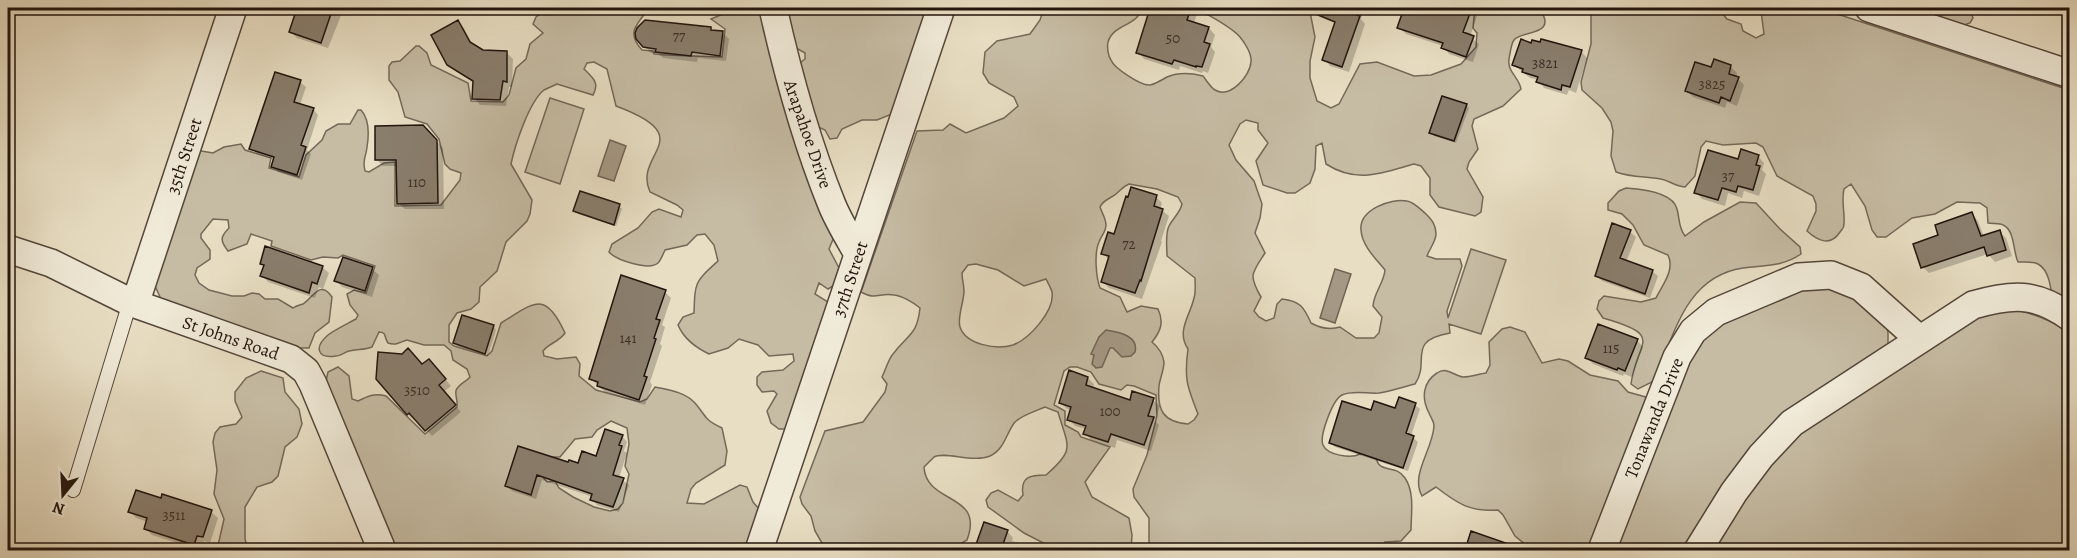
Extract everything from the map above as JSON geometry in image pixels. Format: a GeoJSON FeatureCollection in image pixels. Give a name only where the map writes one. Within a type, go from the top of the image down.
{"type":"FeatureCollection","features":[{"type":"Feature","properties":{"kind":"street","name":"35th Street"},"geometry":{"type":"LineString","coordinates":[[133,303],[233,8]]}},
{"type":"Feature","properties":{"kind":"street","name":"Arapahoe Drive"},"geometry":{"type":"LineString","coordinates":[[772,8],[789,81],[819,171],[833,207],[858,254]]}},
{"type":"Feature","properties":{"kind":"street","name":"37th Street"},"geometry":{"type":"LineString","coordinates":[[759,550],[940,8]]}},
{"type":"Feature","properties":{"kind":"street"},"geometry":{"type":"LineString","coordinates":[[1869,8],[2070,74]]}},
{"type":"Feature","properties":{"kind":"street"},"geometry":{"type":"LineString","coordinates":[[8,238],[51,263]]}},
{"type":"Feature","properties":{"kind":"street","name":"St Johns Road"},"geometry":{"type":"LineString","coordinates":[[8,249],[51,263],[133,303],[291,359],[306,371],[382,550]]}},
{"type":"Feature","properties":{"kind":"street","name":"Tonawanda Drive"},"geometry":{"type":"LineString","coordinates":[[1602,550],[1677,357],[1693,331],[1716,312],[1799,277],[1831,275],[1862,287],[1919,339]]}},
{"type":"Feature","properties":{"kind":"street"},"geometry":{"type":"LineString","coordinates":[[1698,550],[1734,492],[1761,456],[1792,423],[1972,305],[2001,297],[2021,297],[2040,301],[2070,317]]}},
{"type":"Feature","properties":{"kind":"lane"},"geometry":{"type":"LineString","coordinates":[[73,490],[133,303]]}},
{"type":"Feature","properties":{"kind":"shaded area"},"geometry":{"type":"Polygon","coordinates":[[[549,8],[566,11],[569,8],[621,8],[622,13],[626,13],[629,8],[647,8],[634,30],[637,44],[642,50],[653,51],[654,54],[722,57],[725,29],[711,19],[728,12],[731,8],[761,8],[834,237],[829,249],[839,268],[833,286],[828,289],[819,283],[815,294],[828,302],[786,429],[779,429],[771,423],[767,411],[777,394],[774,391],[762,392],[757,385],[757,377],[762,372],[783,370],[794,361],[793,354],[769,356],[758,345],[739,339],[728,348],[709,354],[690,342],[678,325],[683,317],[694,313],[698,283],[718,261],[714,245],[705,234],[697,235],[687,245],[665,250],[659,262],[654,265],[633,264],[609,252],[612,244],[638,228],[652,212],[659,209],[681,217],[683,210],[650,192],[647,178],[649,167],[660,137],[655,127],[641,117],[616,106],[607,69],[594,62],[587,63],[584,69],[596,84],[593,95],[557,84],[544,90],[533,104],[519,135],[511,164],[532,200],[530,214],[527,221],[506,242],[497,271],[480,287],[479,302],[471,309],[457,313],[449,325],[449,342],[454,346],[487,356],[492,351],[501,323],[530,306],[545,305],[558,319],[565,333],[545,348],[544,356],[557,359],[576,357],[580,364],[579,376],[596,390],[640,402],[647,399],[655,387],[677,392],[691,399],[708,420],[722,428],[727,451],[725,465],[696,483],[691,489],[687,503],[704,504],[740,485],[747,487],[753,502],[759,509],[745,550],[395,550],[325,386],[328,372],[338,367],[349,376],[352,399],[358,401],[371,395],[386,396],[425,434],[457,407],[457,389],[470,377],[467,369],[453,360],[451,351],[444,345],[424,345],[407,340],[391,344],[382,332],[379,332],[372,347],[367,349],[349,351],[338,356],[321,354],[319,348],[328,335],[356,319],[358,315],[350,305],[347,294],[354,290],[366,293],[375,266],[343,255],[338,258],[323,257],[311,260],[271,246],[272,241],[251,234],[247,244],[228,251],[222,239],[229,228],[228,220],[213,219],[201,234],[201,238],[210,250],[210,259],[197,268],[195,275],[199,283],[209,290],[232,296],[252,293],[259,294],[265,299],[278,299],[293,308],[303,304],[320,290],[328,292],[332,297],[329,322],[315,333],[309,348],[296,348],[161,299],[155,286],[196,150],[213,153],[224,147],[241,144],[245,150],[271,158],[269,168],[299,177],[306,155],[322,140],[326,131],[338,124],[350,124],[358,110],[361,110],[366,118],[368,132],[365,171],[369,172],[384,163],[395,162],[395,206],[441,205],[460,180],[461,173],[450,169],[445,164],[439,139],[427,124],[405,117],[398,92],[389,80],[389,66],[392,62],[400,61],[416,46],[419,46],[427,53],[431,65],[468,83],[471,101],[503,102],[509,95],[516,68],[526,59],[530,44],[543,33],[533,24],[536,17],[549,8]],[[611,421],[597,430],[592,437],[575,439],[560,457],[553,457],[542,476],[547,482],[555,481],[559,488],[594,507],[610,511],[618,509],[623,503],[629,474],[625,466],[629,444],[627,428],[611,421]]]}},
{"type":"Feature","properties":{"kind":"shaded area"},"geometry":{"type":"Polygon","coordinates":[[[784,8],[928,8],[892,114],[877,120],[862,120],[842,129],[837,138],[830,139],[825,130],[814,125],[796,66],[805,59],[805,53],[791,45],[784,8]]]}},
{"type":"Feature","properties":{"kind":"shaded area"},"geometry":{"type":"Polygon","coordinates":[[[1044,8],[1142,8],[1135,19],[1111,36],[1108,49],[1113,63],[1128,76],[1146,85],[1154,84],[1172,75],[1190,74],[1203,76],[1213,89],[1221,92],[1233,89],[1243,79],[1250,68],[1250,56],[1244,42],[1236,33],[1201,11],[1201,8],[1302,8],[1310,12],[1315,37],[1310,61],[1310,78],[1317,101],[1331,108],[1339,104],[1360,64],[1377,62],[1414,76],[1431,75],[1461,64],[1476,47],[1477,33],[1473,28],[1475,8],[1539,8],[1545,24],[1537,31],[1518,37],[1514,40],[1511,49],[1509,64],[1521,89],[1503,106],[1474,119],[1472,126],[1478,149],[1467,169],[1483,197],[1481,212],[1475,216],[1439,207],[1430,195],[1430,178],[1421,166],[1414,164],[1370,175],[1348,174],[1326,164],[1322,143],[1316,146],[1315,169],[1310,183],[1295,193],[1287,193],[1263,185],[1256,161],[1268,143],[1258,130],[1258,123],[1246,120],[1240,124],[1229,145],[1236,160],[1254,181],[1262,204],[1255,233],[1265,253],[1253,274],[1254,284],[1261,297],[1254,311],[1266,321],[1274,318],[1277,304],[1282,299],[1293,301],[1301,306],[1314,325],[1329,328],[1340,327],[1356,338],[1374,338],[1379,333],[1382,317],[1373,306],[1385,270],[1370,252],[1361,230],[1362,223],[1370,211],[1392,201],[1412,203],[1432,221],[1436,237],[1427,256],[1436,259],[1460,259],[1462,266],[1447,311],[1448,318],[1471,249],[1506,260],[1481,334],[1449,324],[1450,333],[1428,341],[1423,347],[1421,367],[1415,384],[1379,393],[1355,392],[1342,395],[1338,398],[1328,418],[1322,440],[1325,448],[1334,454],[1351,456],[1362,453],[1375,444],[1376,455],[1381,466],[1395,470],[1405,478],[1411,497],[1411,530],[1401,541],[1385,542],[1379,550],[1153,550],[1149,542],[1149,518],[1134,497],[1133,489],[1147,455],[1157,416],[1156,395],[1134,386],[1127,385],[1121,390],[1099,384],[1091,372],[1070,367],[1064,371],[1054,405],[1065,411],[1065,425],[1078,432],[1081,437],[1110,447],[1085,482],[1092,497],[1129,518],[1132,535],[1131,550],[1057,550],[1024,533],[988,507],[986,500],[991,493],[998,490],[1018,501],[1023,495],[1025,480],[1031,476],[1046,475],[1066,453],[1067,440],[1058,412],[1045,407],[1015,422],[1002,445],[990,456],[976,458],[939,456],[934,457],[924,467],[927,479],[934,488],[962,506],[968,514],[970,525],[967,540],[950,550],[817,550],[822,543],[800,497],[825,431],[863,422],[885,392],[887,384],[882,377],[890,359],[914,330],[919,317],[920,308],[904,298],[889,294],[871,296],[861,292],[917,131],[943,130],[950,124],[966,133],[1004,118],[1018,106],[1014,97],[989,83],[983,73],[985,52],[997,41],[1030,34],[1040,20],[1044,8]],[[1129,184],[1100,207],[1106,225],[1096,252],[1100,288],[1120,297],[1127,312],[1141,306],[1158,309],[1161,326],[1152,342],[1160,351],[1164,362],[1159,386],[1159,402],[1167,417],[1179,423],[1188,424],[1198,414],[1187,382],[1188,349],[1183,336],[1195,296],[1195,278],[1167,256],[1168,229],[1182,204],[1178,197],[1157,189],[1129,184]],[[976,264],[968,265],[962,273],[964,291],[959,323],[963,333],[983,345],[999,347],[1019,342],[1040,323],[1049,307],[1052,292],[1046,279],[1024,286],[998,270],[976,264]]]}},
{"type":"Feature","properties":{"kind":"shaded area"},"geometry":{"type":"Polygon","coordinates":[[[1591,8],[1724,8],[1722,13],[1727,19],[1741,24],[1743,31],[1756,38],[1764,34],[1761,11],[1766,8],[1819,8],[2069,90],[2069,310],[2051,300],[2049,280],[2042,267],[2033,262],[2018,262],[2010,231],[2002,224],[1988,223],[1987,208],[1980,203],[1957,202],[1935,214],[1912,218],[1886,237],[1877,237],[1872,230],[1865,206],[1851,184],[1844,189],[1843,193],[1844,227],[1833,239],[1825,241],[1807,231],[1816,211],[1813,196],[1777,176],[1763,147],[1756,143],[1723,145],[1706,141],[1701,147],[1695,176],[1685,187],[1661,179],[1616,172],[1611,156],[1613,131],[1611,122],[1602,108],[1582,90],[1581,82],[1591,44],[1591,8]]]}},
{"type":"Feature","properties":{"kind":"shaded area"},"geometry":{"type":"Polygon","coordinates":[[[1924,8],[1969,8],[1973,18],[1970,23],[1964,25],[1925,12],[1924,8]]]}},
{"type":"Feature","properties":{"kind":"shaded area"},"geometry":{"type":"Polygon","coordinates":[[[550,98],[584,109],[560,184],[525,172],[550,98]]]}},
{"type":"Feature","properties":{"kind":"shaded area"},"geometry":{"type":"Polygon","coordinates":[[[610,140],[626,146],[614,181],[598,176],[610,140]]]}},
{"type":"Feature","properties":{"kind":"shaded area"},"geometry":{"type":"Polygon","coordinates":[[[1626,188],[1656,192],[1674,203],[1685,236],[1704,222],[1740,202],[1756,203],[1800,247],[1801,254],[1780,263],[1724,273],[1709,282],[1686,308],[1670,340],[1657,375],[1652,382],[1638,389],[1631,384],[1643,341],[1641,335],[1623,324],[1603,318],[1597,309],[1599,301],[1604,296],[1641,302],[1656,298],[1669,272],[1670,261],[1668,255],[1644,245],[1633,225],[1622,214],[1608,210],[1608,203],[1619,191],[1626,188]]]}},
{"type":"Feature","properties":{"kind":"shaded area"},"geometry":{"type":"Polygon","coordinates":[[[1335,269],[1351,274],[1335,323],[1320,318],[1335,269]]]}},
{"type":"Feature","properties":{"kind":"shaded area"},"geometry":{"type":"Polygon","coordinates":[[[1824,287],[1854,295],[1886,322],[1888,345],[1799,411],[1689,550],[1615,550],[1682,376],[1702,340],[1721,324],[1748,310],[1781,297],[1824,287]]]}},
{"type":"Feature","properties":{"kind":"shaded area"},"geometry":{"type":"Polygon","coordinates":[[[2016,310],[2044,318],[2069,332],[2069,550],[1712,550],[1759,478],[1802,432],[1983,313],[2016,310]]]}},
{"type":"Feature","properties":{"kind":"shaded area"},"geometry":{"type":"Polygon","coordinates":[[[1510,327],[1525,332],[1542,363],[1559,359],[1568,361],[1590,375],[1618,381],[1628,392],[1653,399],[1593,550],[1532,550],[1515,536],[1498,510],[1480,510],[1465,506],[1436,487],[1422,496],[1419,488],[1420,471],[1434,426],[1425,402],[1426,386],[1432,377],[1441,371],[1463,377],[1486,373],[1490,365],[1489,342],[1502,329],[1510,327]]]}},
{"type":"Feature","properties":{"kind":"shaded area"},"geometry":{"type":"Polygon","coordinates":[[[1106,330],[1131,339],[1134,342],[1135,352],[1131,356],[1122,357],[1110,348],[1102,367],[1096,368],[1092,364],[1094,355],[1091,354],[1099,337],[1106,330]]]}},
{"type":"Feature","properties":{"kind":"shaded area"},"geometry":{"type":"Polygon","coordinates":[[[261,371],[283,378],[285,392],[299,409],[302,424],[297,437],[285,447],[278,476],[272,482],[257,487],[245,507],[245,539],[248,550],[217,550],[224,519],[214,494],[217,470],[213,442],[215,433],[220,427],[236,424],[242,417],[235,401],[235,392],[246,378],[261,371]]]}},
{"type":"Feature","properties":{"kind":"building"},"geometry":{"type":"Polygon","coordinates":[[[297,8],[333,8],[321,43],[289,32],[297,8]]]}},
{"type":"Feature","properties":{"kind":"building"},"geometry":{"type":"Polygon","coordinates":[[[1150,8],[1191,8],[1187,20],[1209,27],[1204,42],[1210,44],[1202,67],[1174,60],[1172,64],[1136,53],[1150,8]]]}},
{"type":"Feature","properties":{"kind":"building"},"geometry":{"type":"Polygon","coordinates":[[[1301,8],[1356,8],[1354,14],[1360,16],[1342,67],[1322,60],[1335,22],[1301,8]]]}},
{"type":"Feature","properties":{"kind":"building"},"geometry":{"type":"Polygon","coordinates":[[[1404,8],[1472,8],[1463,32],[1474,36],[1466,57],[1441,48],[1443,43],[1397,28],[1404,8]]]}},
{"type":"Feature","properties":{"kind":"building"},"geometry":{"type":"Polygon","coordinates":[[[458,20],[470,42],[483,50],[507,51],[507,82],[503,81],[500,100],[472,99],[473,81],[447,65],[431,35],[458,20]]]}},
{"type":"Feature","properties":{"kind":"building"},"geometry":{"type":"Polygon","coordinates":[[[645,20],[711,27],[711,30],[723,31],[720,56],[692,52],[691,56],[655,52],[656,49],[643,47],[636,39],[635,33],[645,20]]]}},
{"type":"Feature","properties":{"kind":"building"},"geometry":{"type":"Polygon","coordinates":[[[1521,39],[1531,43],[1532,40],[1540,42],[1541,39],[1582,50],[1570,87],[1562,85],[1561,90],[1536,82],[1538,77],[1522,72],[1523,69],[1512,65],[1521,39]]]}},
{"type":"Feature","properties":{"kind":"building"},"geometry":{"type":"Polygon","coordinates":[[[1714,59],[1731,65],[1729,74],[1739,77],[1730,101],[1721,97],[1719,103],[1685,91],[1695,62],[1711,67],[1714,59]]]}},
{"type":"Feature","properties":{"kind":"building"},"geometry":{"type":"Polygon","coordinates":[[[275,72],[301,80],[294,102],[314,108],[301,145],[306,147],[297,175],[271,167],[274,157],[249,149],[275,72]]]}},
{"type":"Feature","properties":{"kind":"building"},"geometry":{"type":"Polygon","coordinates":[[[1442,96],[1467,104],[1454,141],[1429,133],[1442,96]]]}},
{"type":"Feature","properties":{"kind":"building"},"geometry":{"type":"Polygon","coordinates":[[[423,125],[437,140],[438,203],[397,204],[396,160],[375,160],[375,126],[423,125]]]}},
{"type":"Feature","properties":{"kind":"building"},"geometry":{"type":"Polygon","coordinates":[[[1741,149],[1759,155],[1756,165],[1760,166],[1753,190],[1738,186],[1736,192],[1722,188],[1718,200],[1694,193],[1708,150],[1738,159],[1741,149]]]}},
{"type":"Feature","properties":{"kind":"building"},"geometry":{"type":"Polygon","coordinates":[[[1131,187],[1157,195],[1154,206],[1163,209],[1141,281],[1135,293],[1101,282],[1109,256],[1101,254],[1108,232],[1114,234],[1131,187]]]}},
{"type":"Feature","properties":{"kind":"building"},"geometry":{"type":"Polygon","coordinates":[[[580,191],[620,204],[614,225],[573,211],[580,191]]]}},
{"type":"Feature","properties":{"kind":"building"},"geometry":{"type":"Polygon","coordinates":[[[1972,212],[1981,236],[2000,230],[2006,250],[1987,256],[1984,247],[1921,268],[1913,244],[1938,235],[1935,225],[1972,212]]]}},
{"type":"Feature","properties":{"kind":"building"},"geometry":{"type":"Polygon","coordinates":[[[1612,223],[1631,230],[1620,258],[1653,270],[1645,294],[1595,276],[1612,223]]]}},
{"type":"Feature","properties":{"kind":"building"},"geometry":{"type":"Polygon","coordinates":[[[265,246],[323,266],[317,284],[312,282],[309,293],[260,276],[264,265],[260,264],[265,246]]]}},
{"type":"Feature","properties":{"kind":"building"},"geometry":{"type":"Polygon","coordinates":[[[343,257],[373,267],[365,291],[334,281],[343,257]]]}},
{"type":"Feature","properties":{"kind":"building"},"geometry":{"type":"Polygon","coordinates":[[[621,275],[666,290],[656,319],[660,320],[644,376],[647,377],[639,400],[597,386],[598,382],[589,379],[621,275]]]}},
{"type":"Feature","properties":{"kind":"building"},"geometry":{"type":"Polygon","coordinates":[[[462,315],[494,325],[485,354],[453,343],[462,315]]]}},
{"type":"Feature","properties":{"kind":"building"},"geometry":{"type":"Polygon","coordinates":[[[1598,324],[1638,339],[1625,371],[1585,358],[1598,324]]]}},
{"type":"Feature","properties":{"kind":"building"},"geometry":{"type":"Polygon","coordinates":[[[408,348],[422,364],[429,359],[446,379],[439,385],[456,405],[425,431],[409,413],[407,415],[376,379],[378,352],[402,354],[408,348]]]}},
{"type":"Feature","properties":{"kind":"building"},"geometry":{"type":"Polygon","coordinates":[[[1069,370],[1088,377],[1086,385],[1130,400],[1132,391],[1154,398],[1148,416],[1154,417],[1144,445],[1111,434],[1108,442],[1083,434],[1086,426],[1067,420],[1071,407],[1059,403],[1069,370]]]}},
{"type":"Feature","properties":{"kind":"building"},"geometry":{"type":"Polygon","coordinates":[[[1399,397],[1416,403],[1406,433],[1414,436],[1403,468],[1329,443],[1342,401],[1371,410],[1374,401],[1395,408],[1399,397]]]}},
{"type":"Feature","properties":{"kind":"building"},"geometry":{"type":"Polygon","coordinates":[[[605,429],[623,435],[613,475],[624,478],[613,507],[590,500],[592,494],[537,475],[531,495],[505,486],[518,446],[578,463],[582,451],[596,456],[605,429]]]}},
{"type":"Feature","properties":{"kind":"building"},"geometry":{"type":"Polygon","coordinates":[[[136,490],[161,498],[162,494],[212,510],[203,537],[197,536],[194,545],[144,529],[147,518],[128,512],[136,490]]]}},
{"type":"Feature","properties":{"kind":"building"},"geometry":{"type":"Polygon","coordinates":[[[984,522],[1008,530],[1001,550],[974,550],[984,522]]]}},
{"type":"Feature","properties":{"kind":"building"},"geometry":{"type":"Polygon","coordinates":[[[1471,531],[1520,548],[1520,550],[1465,550],[1471,531]]]}}]}
